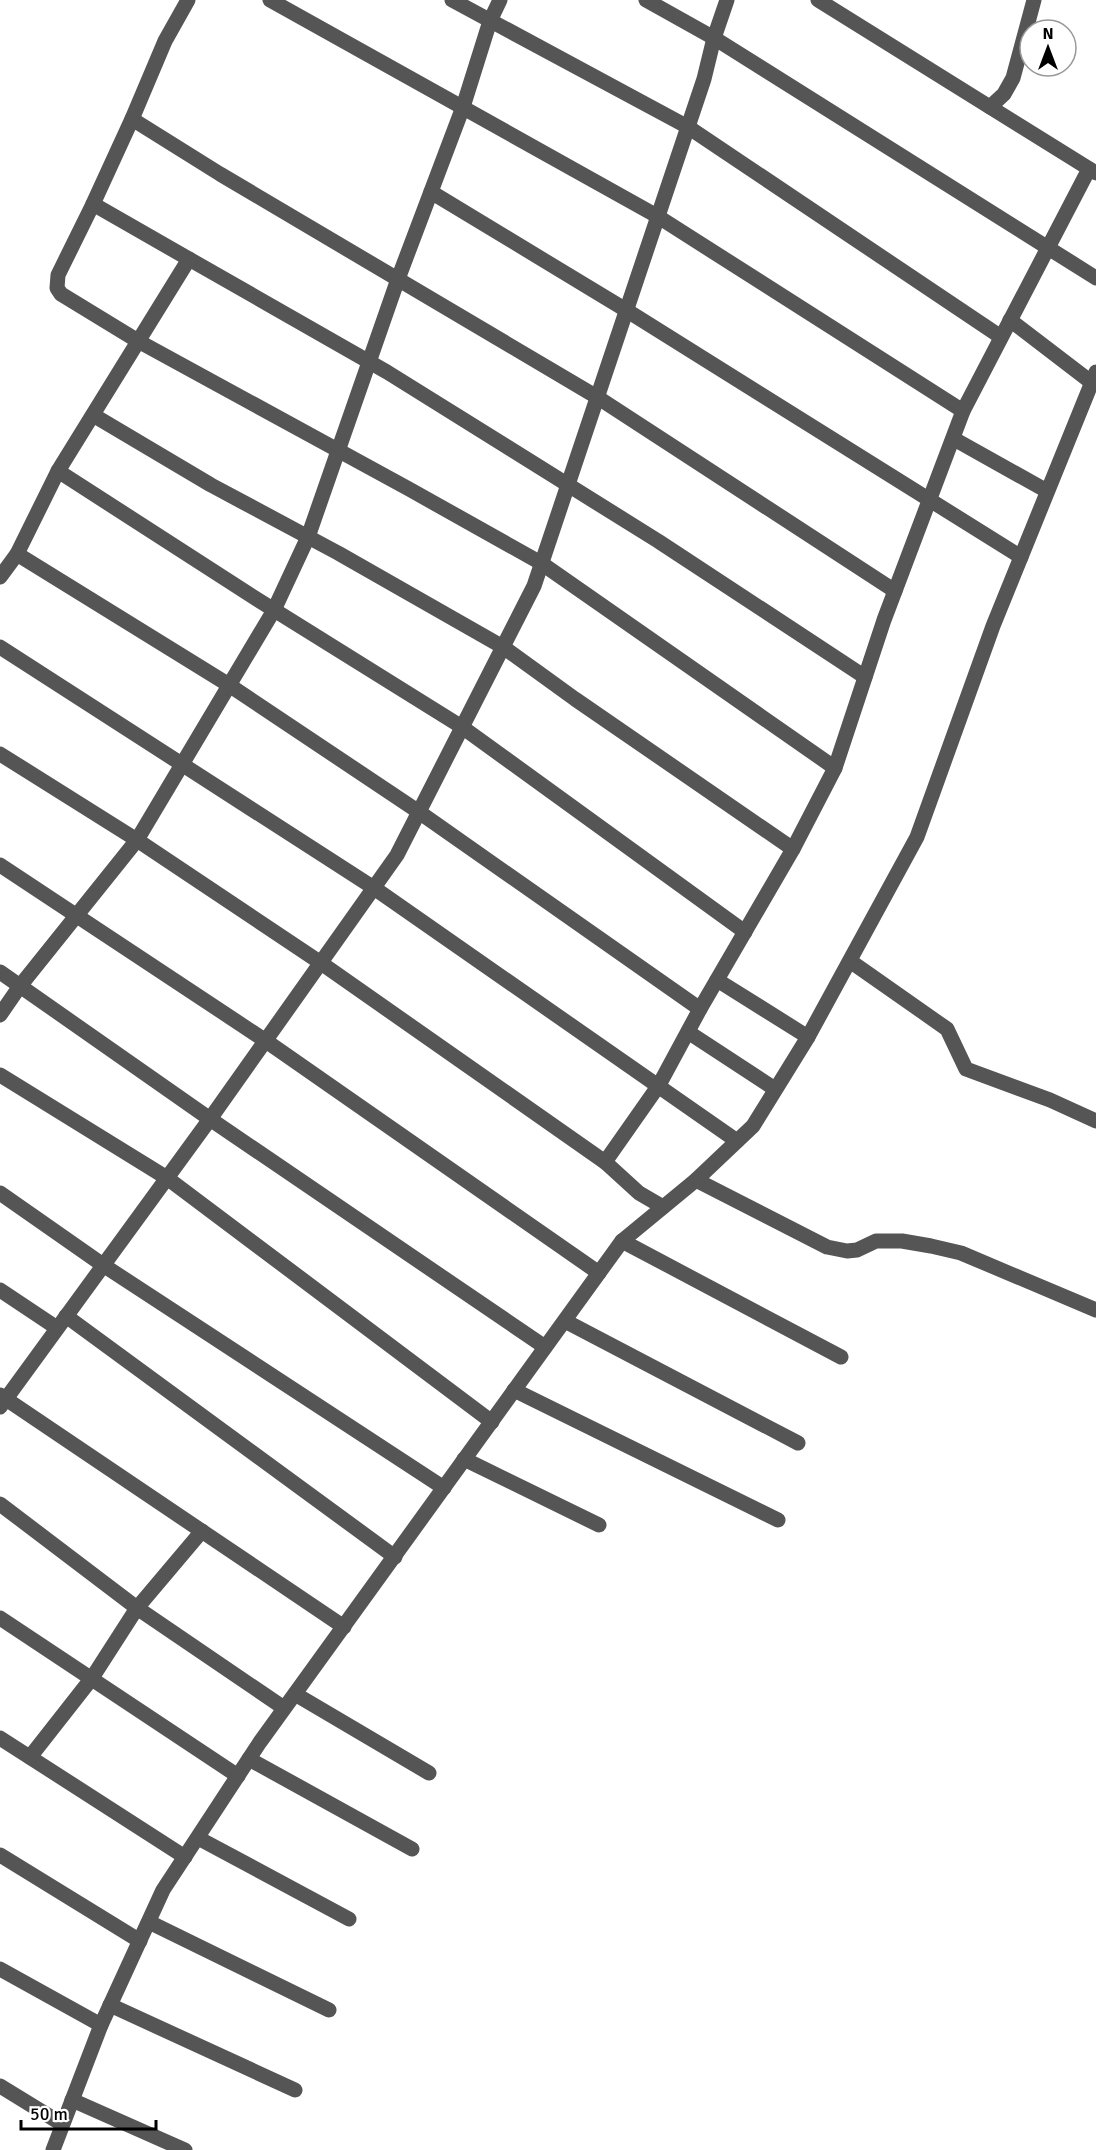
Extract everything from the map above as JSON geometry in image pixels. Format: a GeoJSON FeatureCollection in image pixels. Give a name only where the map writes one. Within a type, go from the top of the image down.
{"type":"FeatureCollection","features":[{"type":"Feature","properties":{"kind":"street"},"geometry":{"type":"LineString","coordinates":[[188,0],[165,41],[132,119],[61,268],[56,282],[61,294],[138,341],[541,563],[835,768]]}},
{"type":"Feature","properties":{"kind":"street"},"geometry":{"type":"LineString","coordinates":[[270,0],[657,216],[963,411]]}},
{"type":"Feature","properties":{"kind":"street"},"geometry":{"type":"LineString","coordinates":[[452,0],[688,127],[1001,337]]}},
{"type":"Feature","properties":{"kind":"street"},"geometry":{"type":"LineString","coordinates":[[0,1015],[20,986],[136,840],[274,610],[308,537],[398,279],[463,106],[490,21],[500,0]]}},
{"type":"Feature","properties":{"kind":"street"},"geometry":{"type":"LineString","coordinates":[[646,0],[714,38],[1096,278]]}},
{"type":"Feature","properties":{"kind":"street"},"geometry":{"type":"LineString","coordinates":[[344,1627],[2,1400],[62,1322],[210,1119],[397,855],[534,586],[704,79],[714,38],[727,0]]}},
{"type":"Feature","properties":{"kind":"street"},"geometry":{"type":"LineString","coordinates":[[605,1162],[659,1085],[700,1009],[793,849],[835,768],[895,591],[963,411],[1047,249],[1093,171],[819,0]]}},
{"type":"Feature","properties":{"kind":"street"},"geometry":{"type":"LineString","coordinates":[[990,107],[1004,94],[1013,78],[1034,0]]}},
{"type":"Feature","properties":{"kind":"street"},"geometry":{"type":"LineString","coordinates":[[132,119],[219,174],[597,397],[895,591]]}},
{"type":"Feature","properties":{"kind":"street"},"geometry":{"type":"LineString","coordinates":[[431,192],[626,310],[1020,557]]}},
{"type":"Feature","properties":{"kind":"street"},"geometry":{"type":"LineString","coordinates":[[93,204],[370,363],[658,541],[865,677]]}},
{"type":"Feature","properties":{"kind":"street"},"geometry":{"type":"LineString","coordinates":[[0,577],[16,554],[58,471],[189,258]]}},
{"type":"Feature","properties":{"kind":"street"},"geometry":{"type":"LineString","coordinates":[[53,2150],[101,2025],[163,1890],[249,1759],[622,1241],[696,1180],[753,1126],[808,1037],[917,837],[993,626],[1093,377],[1010,320]]}},
{"type":"Feature","properties":{"kind":"street"},"geometry":{"type":"LineString","coordinates":[[93,415],[211,485],[503,646],[575,699],[793,849]]}},
{"type":"Feature","properties":{"kind":"street"},"geometry":{"type":"LineString","coordinates":[[954,439],[1047,491]]}},
{"type":"Feature","properties":{"kind":"street"},"geometry":{"type":"LineString","coordinates":[[58,471],[462,727],[745,932]]}},
{"type":"Feature","properties":{"kind":"street"},"geometry":{"type":"LineString","coordinates":[[16,554],[229,685],[419,812],[700,1009]]}},
{"type":"Feature","properties":{"kind":"street"},"geometry":{"type":"LineString","coordinates":[[0,647],[374,888],[737,1141]]}},
{"type":"Feature","properties":{"kind":"street"},"geometry":{"type":"LineString","coordinates":[[0,754],[136,840],[321,963],[605,1162],[639,1193],[663,1207]]}},
{"type":"Feature","properties":{"kind":"street"},"geometry":{"type":"LineString","coordinates":[[0,865],[266,1041],[599,1273]]}},
{"type":"Feature","properties":{"kind":"street"},"geometry":{"type":"LineString","coordinates":[[850,961],[947,1029],[966,1069],[1050,1100],[1096,1121]]}},
{"type":"Feature","properties":{"kind":"street"},"geometry":{"type":"LineString","coordinates":[[0,972],[210,1119],[545,1347]]}},
{"type":"Feature","properties":{"kind":"street"},"geometry":{"type":"LineString","coordinates":[[717,980],[808,1037]]}},
{"type":"Feature","properties":{"kind":"street"},"geometry":{"type":"LineString","coordinates":[[688,1032],[775,1089]]}},
{"type":"Feature","properties":{"kind":"street"},"geometry":{"type":"LineString","coordinates":[[0,1075],[167,1178],[492,1422]]}},
{"type":"Feature","properties":{"kind":"street"},"geometry":{"type":"LineString","coordinates":[[696,1180],[827,1247],[847,1251],[857,1250],[876,1241],[902,1241],[961,1253],[1096,1311]]}},
{"type":"Feature","properties":{"kind":"street"},"geometry":{"type":"LineString","coordinates":[[0,1193],[103,1266],[444,1488]]}},
{"type":"Feature","properties":{"kind":"street"},"geometry":{"type":"LineString","coordinates":[[622,1241],[841,1357]]}},
{"type":"Feature","properties":{"kind":"street"},"geometry":{"type":"LineString","coordinates":[[0,1290],[62,1322],[394,1557]]}},
{"type":"Feature","properties":{"kind":"street"},"geometry":{"type":"LineString","coordinates":[[565,1321],[798,1443]]}},
{"type":"Feature","properties":{"kind":"street"},"geometry":{"type":"LineString","coordinates":[[514,1390],[778,1520]]}},
{"type":"Feature","properties":{"kind":"street"},"geometry":{"type":"LineString","coordinates":[[465,1460],[599,1525]]}},
{"type":"Feature","properties":{"kind":"street"},"geometry":{"type":"LineString","coordinates":[[0,1504],[137,1608],[285,1708]]}},
{"type":"Feature","properties":{"kind":"street"},"geometry":{"type":"LineString","coordinates":[[30,1757],[92,1678],[137,1608],[202,1531]]}},
{"type":"Feature","properties":{"kind":"street"},"geometry":{"type":"LineString","coordinates":[[0,1618],[238,1776]]}},
{"type":"Feature","properties":{"kind":"street"},"geometry":{"type":"LineString","coordinates":[[295,1694],[429,1773]]}},
{"type":"Feature","properties":{"kind":"street"},"geometry":{"type":"LineString","coordinates":[[0,1738],[185,1857]]}},
{"type":"Feature","properties":{"kind":"street"},"geometry":{"type":"LineString","coordinates":[[249,1759],[412,1849]]}},
{"type":"Feature","properties":{"kind":"street"},"geometry":{"type":"LineString","coordinates":[[198,1838],[350,1919]]}},
{"type":"Feature","properties":{"kind":"street"},"geometry":{"type":"LineString","coordinates":[[0,1855],[140,1941]]}},
{"type":"Feature","properties":{"kind":"street"},"geometry":{"type":"LineString","coordinates":[[149,1922],[329,2010]]}},
{"type":"Feature","properties":{"kind":"street"},"geometry":{"type":"LineString","coordinates":[[0,1969],[101,2025]]}},
{"type":"Feature","properties":{"kind":"street"},"geometry":{"type":"LineString","coordinates":[[110,2005],[295,2090]]}},
{"type":"Feature","properties":{"kind":"street"},"geometry":{"type":"LineString","coordinates":[[0,2086],[62,2124]]}},
{"type":"Feature","properties":{"kind":"street"},"geometry":{"type":"LineString","coordinates":[[72,2100],[184,2150]]}}]}
